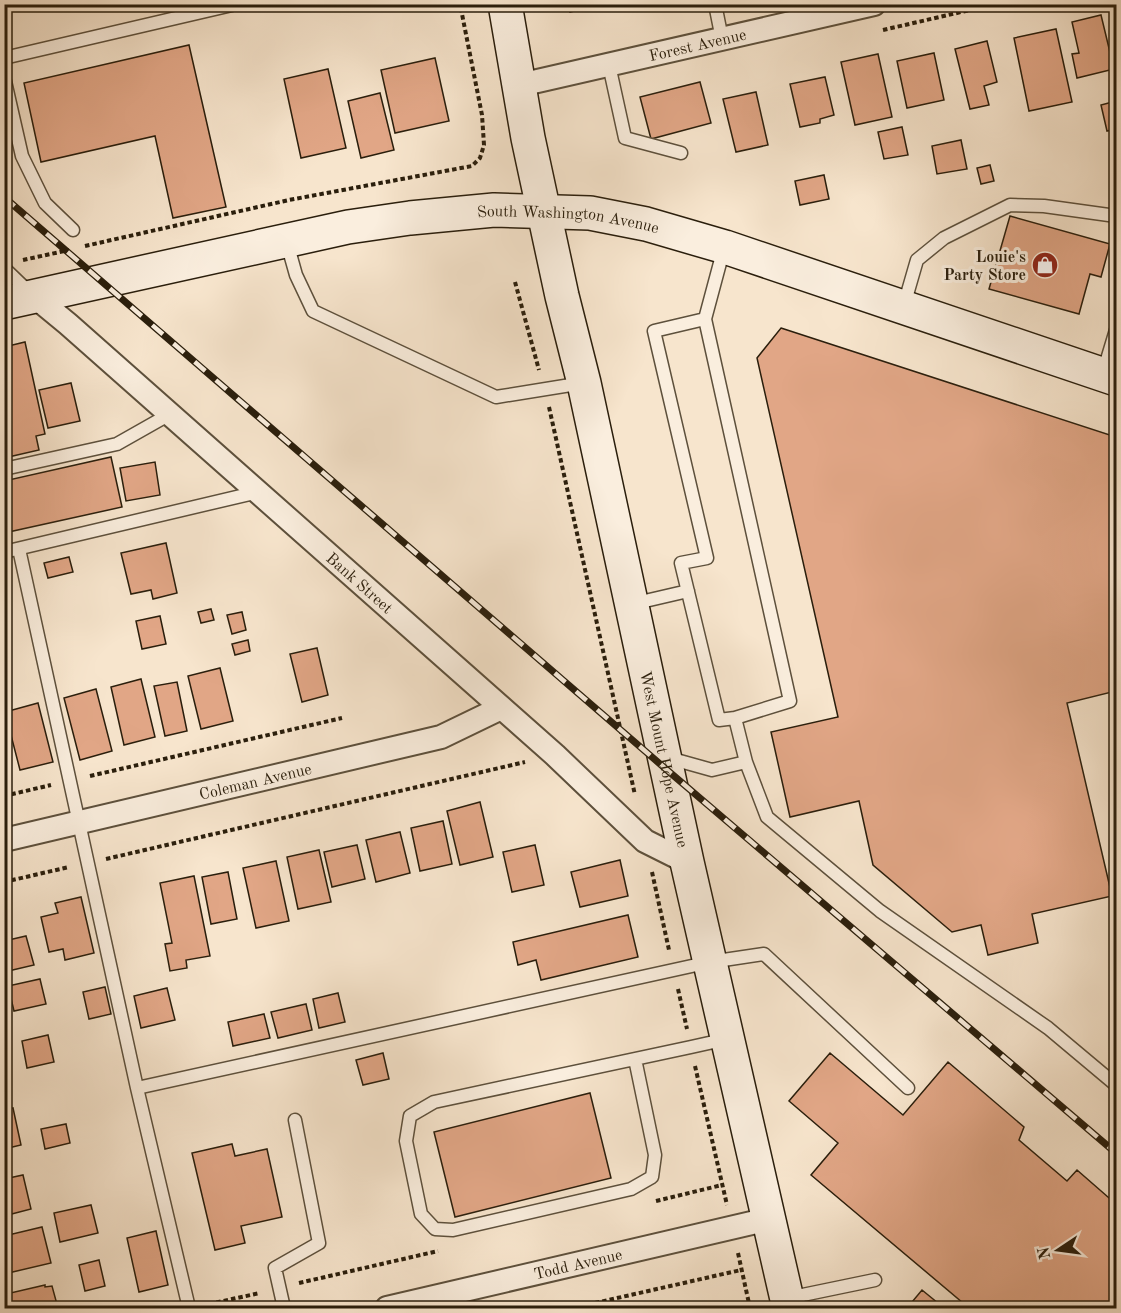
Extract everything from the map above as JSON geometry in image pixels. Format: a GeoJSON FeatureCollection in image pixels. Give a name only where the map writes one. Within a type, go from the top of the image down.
{"type":"FeatureCollection","features":[{"type":"Feature","properties":{"kind":"street","name":"West Mount Hope Avenue"},"geometry":{"type":"LineString","coordinates":[[505,4],[562,296],[584,383],[687,862],[788,1304]]}},
{"type":"Feature","properties":{"kind":"street","name":"Forest Avenue"},"geometry":{"type":"LineString","coordinates":[[520,85],[874,4]]}},
{"type":"Feature","properties":{"kind":"street","name":"South Washington Avenue"},"geometry":{"type":"LineString","coordinates":[[19,300],[348,227],[494,210],[590,213],[666,229],[725,247],[1109,376]]}},
{"type":"Feature","properties":{"kind":"street","name":"Bank Street"},"geometry":{"type":"LineString","coordinates":[[19,300],[170,414],[555,755],[645,841],[687,862]]}},
{"type":"Feature","properties":{"kind":"street","name":"Coleman Avenue"},"geometry":{"type":"LineString","coordinates":[[4,840],[441,737],[501,708]]}},
{"type":"Feature","properties":{"kind":"street","name":"Todd Avenue"},"geometry":{"type":"LineString","coordinates":[[387,1308],[769,1219]]}},
{"type":"Feature","properties":{"kind":"lane"},"geometry":{"type":"LineString","coordinates":[[715,4],[722,39]]}},
{"type":"Feature","properties":{"kind":"lane"},"geometry":{"type":"LineString","coordinates":[[4,58],[232,5]]}},
{"type":"Feature","properties":{"kind":"lane"},"geometry":{"type":"LineString","coordinates":[[609,65],[626,138],[681,153]]}},
{"type":"Feature","properties":{"kind":"lane"},"geometry":{"type":"LineString","coordinates":[[4,77],[22,156],[45,203],[73,230]]}},
{"type":"Feature","properties":{"kind":"lane"},"geometry":{"type":"LineString","coordinates":[[903,308],[917,260],[944,238],[1010,205],[1044,206],[1116,216]]}},
{"type":"Feature","properties":{"kind":"lane"},"geometry":{"type":"LineString","coordinates":[[286,240],[296,275],[313,311],[496,397],[584,383]]}},
{"type":"Feature","properties":{"kind":"lane"},"geometry":{"type":"LineString","coordinates":[[705,319],[654,331],[707,558],[681,563],[719,720],[735,718],[790,701],[705,319],[725,247]]}},
{"type":"Feature","properties":{"kind":"lane"},"geometry":{"type":"LineString","coordinates":[[10,265],[19,300]]}},
{"type":"Feature","properties":{"kind":"lane"},"geometry":{"type":"LineString","coordinates":[[1109,376],[1116,330]]}},
{"type":"Feature","properties":{"kind":"lane"},"geometry":{"type":"LineString","coordinates":[[4,469],[117,444],[170,414]]}},
{"type":"Feature","properties":{"kind":"lane"},"geometry":{"type":"LineString","coordinates":[[4,552],[258,492]]}},
{"type":"Feature","properties":{"kind":"lane"},"geometry":{"type":"LineString","coordinates":[[19,549],[137,1088],[189,1308]]}},
{"type":"Feature","properties":{"kind":"lane"},"geometry":{"type":"LineString","coordinates":[[631,604],[688,591]]}},
{"type":"Feature","properties":{"kind":"lane"},"geometry":{"type":"LineString","coordinates":[[735,718],[746,762],[767,817],[880,911],[1048,1028],[1116,1085]]}},
{"type":"Feature","properties":{"kind":"lane"},"geometry":{"type":"LineString","coordinates":[[665,757],[712,770],[746,762]]}},
{"type":"Feature","properties":{"kind":"lane"},"geometry":{"type":"LineString","coordinates":[[137,1088],[710,962],[764,954],[908,1088]]}},
{"type":"Feature","properties":{"kind":"lane"},"geometry":{"type":"LineString","coordinates":[[635,1059],[655,1155],[652,1178],[631,1189],[453,1230],[435,1229],[421,1214],[406,1141],[410,1116],[434,1102],[728,1039]]}},
{"type":"Feature","properties":{"kind":"lane"},"geometry":{"type":"LineString","coordinates":[[284,1308],[275,1268],[319,1243],[294,1120]]}},
{"type":"Feature","properties":{"kind":"lane"},"geometry":{"type":"LineString","coordinates":[[788,1304],[875,1280]]}},
{"type":"Feature","properties":{"kind":"path"},"geometry":{"type":"LineString","coordinates":[[10,265],[289,200],[472,166],[480,158],[484,146],[482,115],[460,4]]}},
{"type":"Feature","properties":{"kind":"path"},"geometry":{"type":"LineString","coordinates":[[4,796],[342,718]]}},
{"type":"Feature","properties":{"kind":"path"},"geometry":{"type":"LineString","coordinates":[[4,882],[555,755]]}},
{"type":"Feature","properties":{"kind":"path"},"geometry":{"type":"LineString","coordinates":[[573,1308],[741,1270]]}},
{"type":"Feature","properties":{"kind":"building"},"geometry":{"type":"Polygon","coordinates":[[[568,4],[602,4],[570,12],[568,4]]]}},
{"type":"Feature","properties":{"kind":"building"},"geometry":{"type":"Polygon","coordinates":[[[1101,15],[1114,69],[1077,78],[1072,54],[1079,53],[1072,22],[1101,15]]]}},
{"type":"Feature","properties":{"kind":"building"},"geometry":{"type":"Polygon","coordinates":[[[1056,29],[1072,102],[1029,111],[1014,38],[1056,29]]]}},
{"type":"Feature","properties":{"kind":"building"},"geometry":{"type":"Polygon","coordinates":[[[987,41],[997,82],[984,86],[989,105],[970,109],[955,49],[987,41]]]}},
{"type":"Feature","properties":{"kind":"building"},"geometry":{"type":"Polygon","coordinates":[[[189,45],[226,207],[173,218],[155,136],[41,162],[24,83],[189,45]]]}},
{"type":"Feature","properties":{"kind":"building"},"geometry":{"type":"Polygon","coordinates":[[[934,53],[944,100],[907,108],[897,61],[934,53]]]}},
{"type":"Feature","properties":{"kind":"building"},"geometry":{"type":"Polygon","coordinates":[[[878,54],[892,117],[855,125],[841,62],[878,54]]]}},
{"type":"Feature","properties":{"kind":"building"},"geometry":{"type":"Polygon","coordinates":[[[435,58],[449,121],[395,133],[381,70],[435,58]]]}},
{"type":"Feature","properties":{"kind":"building"},"geometry":{"type":"Polygon","coordinates":[[[328,69],[346,148],[301,158],[284,79],[328,69]]]}},
{"type":"Feature","properties":{"kind":"building"},"geometry":{"type":"Polygon","coordinates":[[[825,77],[834,115],[820,119],[820,123],[800,127],[790,84],[825,77]]]}},
{"type":"Feature","properties":{"kind":"building"},"geometry":{"type":"Polygon","coordinates":[[[700,82],[711,123],[651,139],[640,97],[700,82]]]}},
{"type":"Feature","properties":{"kind":"building"},"geometry":{"type":"Polygon","coordinates":[[[756,92],[768,145],[736,152],[723,99],[756,92]]]}},
{"type":"Feature","properties":{"kind":"building"},"geometry":{"type":"Polygon","coordinates":[[[380,93],[394,150],[361,158],[348,101],[380,93]]]}},
{"type":"Feature","properties":{"kind":"building"},"geometry":{"type":"Polygon","coordinates":[[[1116,101],[1116,129],[1107,131],[1101,105],[1116,101]]]}},
{"type":"Feature","properties":{"kind":"building"},"geometry":{"type":"Polygon","coordinates":[[[902,127],[908,155],[884,159],[878,132],[902,127]]]}},
{"type":"Feature","properties":{"kind":"building"},"geometry":{"type":"Polygon","coordinates":[[[961,140],[967,169],[937,174],[932,146],[961,140]]]}},
{"type":"Feature","properties":{"kind":"building"},"geometry":{"type":"Polygon","coordinates":[[[990,165],[994,181],[981,184],[977,168],[990,165]]]}},
{"type":"Feature","properties":{"kind":"building"},"geometry":{"type":"Polygon","coordinates":[[[824,175],[829,199],[800,205],[795,181],[824,175]]]}},
{"type":"Feature","properties":{"kind":"building"},"geometry":{"type":"Polygon","coordinates":[[[1010,216],[1110,244],[1101,277],[1090,274],[1079,314],[989,289],[1010,216]]]}},
{"type":"Feature","properties":{"kind":"building"},"geometry":{"type":"Polygon","coordinates":[[[781,328],[1116,437],[1116,691],[1067,703],[1112,896],[1032,914],[1038,943],[988,955],[981,925],[952,932],[873,865],[859,801],[790,817],[771,732],[838,717],[757,358],[781,328]]]}},
{"type":"Feature","properties":{"kind":"building"},"geometry":{"type":"Polygon","coordinates":[[[25,342],[45,434],[36,436],[39,450],[4,458],[4,347],[25,342]]]}},
{"type":"Feature","properties":{"kind":"building"},"geometry":{"type":"Polygon","coordinates":[[[71,383],[80,421],[48,428],[39,390],[71,383]]]}},
{"type":"Feature","properties":{"kind":"building"},"geometry":{"type":"Polygon","coordinates":[[[111,457],[122,507],[4,533],[4,481],[111,457]]]}},
{"type":"Feature","properties":{"kind":"building"},"geometry":{"type":"Polygon","coordinates":[[[155,462],[160,495],[126,501],[120,468],[155,462]]]}},
{"type":"Feature","properties":{"kind":"building"},"geometry":{"type":"Polygon","coordinates":[[[166,543],[177,593],[153,599],[151,590],[131,594],[121,553],[166,543]]]}},
{"type":"Feature","properties":{"kind":"building"},"geometry":{"type":"Polygon","coordinates":[[[69,557],[73,572],[48,578],[44,563],[69,557]]]}},
{"type":"Feature","properties":{"kind":"building"},"geometry":{"type":"Polygon","coordinates":[[[211,609],[214,620],[201,623],[198,612],[211,609]]]}},
{"type":"Feature","properties":{"kind":"building"},"geometry":{"type":"Polygon","coordinates":[[[242,612],[246,630],[232,634],[227,615],[242,612]]]}},
{"type":"Feature","properties":{"kind":"building"},"geometry":{"type":"Polygon","coordinates":[[[160,616],[166,644],[142,649],[136,621],[160,616]]]}},
{"type":"Feature","properties":{"kind":"building"},"geometry":{"type":"Polygon","coordinates":[[[248,640],[250,651],[235,655],[232,644],[248,640]]]}},
{"type":"Feature","properties":{"kind":"building"},"geometry":{"type":"Polygon","coordinates":[[[317,648],[328,695],[302,702],[290,654],[317,648]]]}},
{"type":"Feature","properties":{"kind":"building"},"geometry":{"type":"Polygon","coordinates":[[[220,668],[233,721],[201,729],[188,676],[220,668]]]}},
{"type":"Feature","properties":{"kind":"building"},"geometry":{"type":"Polygon","coordinates":[[[141,679],[155,737],[124,745],[111,687],[141,679]]]}},
{"type":"Feature","properties":{"kind":"building"},"geometry":{"type":"Polygon","coordinates":[[[177,682],[187,731],[165,736],[154,686],[177,682]]]}},
{"type":"Feature","properties":{"kind":"building"},"geometry":{"type":"Polygon","coordinates":[[[96,689],[112,751],[80,760],[64,698],[96,689]]]}},
{"type":"Feature","properties":{"kind":"building"},"geometry":{"type":"Polygon","coordinates":[[[38,703],[53,762],[20,770],[5,712],[38,703]]]}},
{"type":"Feature","properties":{"kind":"building"},"geometry":{"type":"Polygon","coordinates":[[[480,802],[493,857],[460,865],[447,811],[480,802]]]}},
{"type":"Feature","properties":{"kind":"building"},"geometry":{"type":"Polygon","coordinates":[[[443,821],[452,864],[420,871],[411,828],[443,821]]]}},
{"type":"Feature","properties":{"kind":"building"},"geometry":{"type":"Polygon","coordinates":[[[400,832],[410,873],[376,882],[366,840],[400,832]]]}},
{"type":"Feature","properties":{"kind":"building"},"geometry":{"type":"Polygon","coordinates":[[[357,845],[365,879],[332,887],[324,852],[357,845]]]}},
{"type":"Feature","properties":{"kind":"building"},"geometry":{"type":"Polygon","coordinates":[[[535,845],[544,885],[512,892],[503,852],[535,845]]]}},
{"type":"Feature","properties":{"kind":"building"},"geometry":{"type":"Polygon","coordinates":[[[319,850],[331,902],[298,909],[287,857],[319,850]]]}},
{"type":"Feature","properties":{"kind":"building"},"geometry":{"type":"Polygon","coordinates":[[[620,860],[628,896],[580,907],[571,872],[620,860]]]}},
{"type":"Feature","properties":{"kind":"building"},"geometry":{"type":"Polygon","coordinates":[[[276,861],[289,921],[256,928],[243,868],[276,861]]]}},
{"type":"Feature","properties":{"kind":"building"},"geometry":{"type":"Polygon","coordinates":[[[228,872],[237,919],[211,924],[202,877],[228,872]]]}},
{"type":"Feature","properties":{"kind":"building"},"geometry":{"type":"Polygon","coordinates":[[[194,876],[210,956],[186,960],[187,968],[170,971],[165,944],[172,943],[160,883],[194,876]]]}},
{"type":"Feature","properties":{"kind":"building"},"geometry":{"type":"Polygon","coordinates":[[[81,897],[94,953],[65,960],[63,949],[49,952],[41,917],[58,913],[55,903],[81,897]]]}},
{"type":"Feature","properties":{"kind":"building"},"geometry":{"type":"Polygon","coordinates":[[[628,915],[638,957],[541,980],[536,960],[518,965],[513,942],[628,915]]]}},
{"type":"Feature","properties":{"kind":"building"},"geometry":{"type":"Polygon","coordinates":[[[26,936],[34,965],[4,972],[4,941],[26,936]]]}},
{"type":"Feature","properties":{"kind":"building"},"geometry":{"type":"Polygon","coordinates":[[[40,979],[46,1004],[14,1011],[8,986],[40,979]]]}},
{"type":"Feature","properties":{"kind":"building"},"geometry":{"type":"Polygon","coordinates":[[[105,987],[111,1014],[89,1019],[83,992],[105,987]]]}},
{"type":"Feature","properties":{"kind":"building"},"geometry":{"type":"Polygon","coordinates":[[[167,988],[175,1020],[141,1028],[134,996],[167,988]]]}},
{"type":"Feature","properties":{"kind":"building"},"geometry":{"type":"Polygon","coordinates":[[[338,993],[345,1022],[319,1028],[313,999],[338,993]]]}},
{"type":"Feature","properties":{"kind":"building"},"geometry":{"type":"Polygon","coordinates":[[[306,1004],[312,1030],[278,1038],[271,1012],[306,1004]]]}},
{"type":"Feature","properties":{"kind":"building"},"geometry":{"type":"Polygon","coordinates":[[[264,1014],[270,1038],[233,1046],[228,1022],[264,1014]]]}},
{"type":"Feature","properties":{"kind":"building"},"geometry":{"type":"Polygon","coordinates":[[[48,1035],[54,1062],[27,1068],[22,1041],[48,1035]]]}},
{"type":"Feature","properties":{"kind":"building"},"geometry":{"type":"Polygon","coordinates":[[[383,1053],[389,1079],[363,1085],[356,1060],[383,1053]]]}},
{"type":"Feature","properties":{"kind":"building"},"geometry":{"type":"Polygon","coordinates":[[[830,1053],[903,1115],[948,1062],[1024,1127],[1019,1140],[1067,1181],[1077,1170],[1116,1204],[1116,1308],[969,1308],[811,1175],[838,1143],[789,1101],[830,1053]]]}},
{"type":"Feature","properties":{"kind":"building"},"geometry":{"type":"Polygon","coordinates":[[[590,1093],[611,1178],[455,1217],[434,1132],[590,1093]]]}},
{"type":"Feature","properties":{"kind":"building"},"geometry":{"type":"Polygon","coordinates":[[[13,1108],[21,1145],[4,1149],[4,1110],[13,1108]]]}},
{"type":"Feature","properties":{"kind":"building"},"geometry":{"type":"Polygon","coordinates":[[[66,1124],[70,1143],[45,1149],[41,1129],[66,1124]]]}},
{"type":"Feature","properties":{"kind":"building"},"geometry":{"type":"Polygon","coordinates":[[[232,1144],[235,1156],[267,1149],[282,1217],[241,1226],[245,1243],[215,1250],[192,1153],[232,1144]]]}},
{"type":"Feature","properties":{"kind":"building"},"geometry":{"type":"Polygon","coordinates":[[[23,1175],[31,1209],[4,1216],[4,1179],[23,1175]]]}},
{"type":"Feature","properties":{"kind":"building"},"geometry":{"type":"Polygon","coordinates":[[[91,1205],[98,1233],[60,1242],[54,1213],[91,1205]]]}},
{"type":"Feature","properties":{"kind":"building"},"geometry":{"type":"Polygon","coordinates":[[[42,1227],[51,1263],[4,1274],[4,1236],[42,1227]]]}},
{"type":"Feature","properties":{"kind":"building"},"geometry":{"type":"Polygon","coordinates":[[[156,1231],[168,1285],[139,1292],[127,1238],[156,1231]]]}},
{"type":"Feature","properties":{"kind":"building"},"geometry":{"type":"Polygon","coordinates":[[[99,1260],[105,1286],[85,1291],[79,1265],[99,1260]]]}},
{"type":"Feature","properties":{"kind":"building"},"geometry":{"type":"Polygon","coordinates":[[[45,1285],[45,1287],[52,1286],[58,1308],[9,1308],[6,1294],[45,1285]]]}},
{"type":"Feature","properties":{"kind":"building"},"geometry":{"type":"Polygon","coordinates":[[[922,1290],[944,1308],[907,1308],[922,1290]]]}},
{"type":"Feature","properties":{"kind":"railway"},"geometry":{"type":"LineString","coordinates":[[4,197],[667,770],[1116,1153]]}},
{"type":"Feature","properties":{"kind":"place","name":"Louie's Party Store"},"geometry":{"type":"Point","coordinates":[1045,265]}}]}
